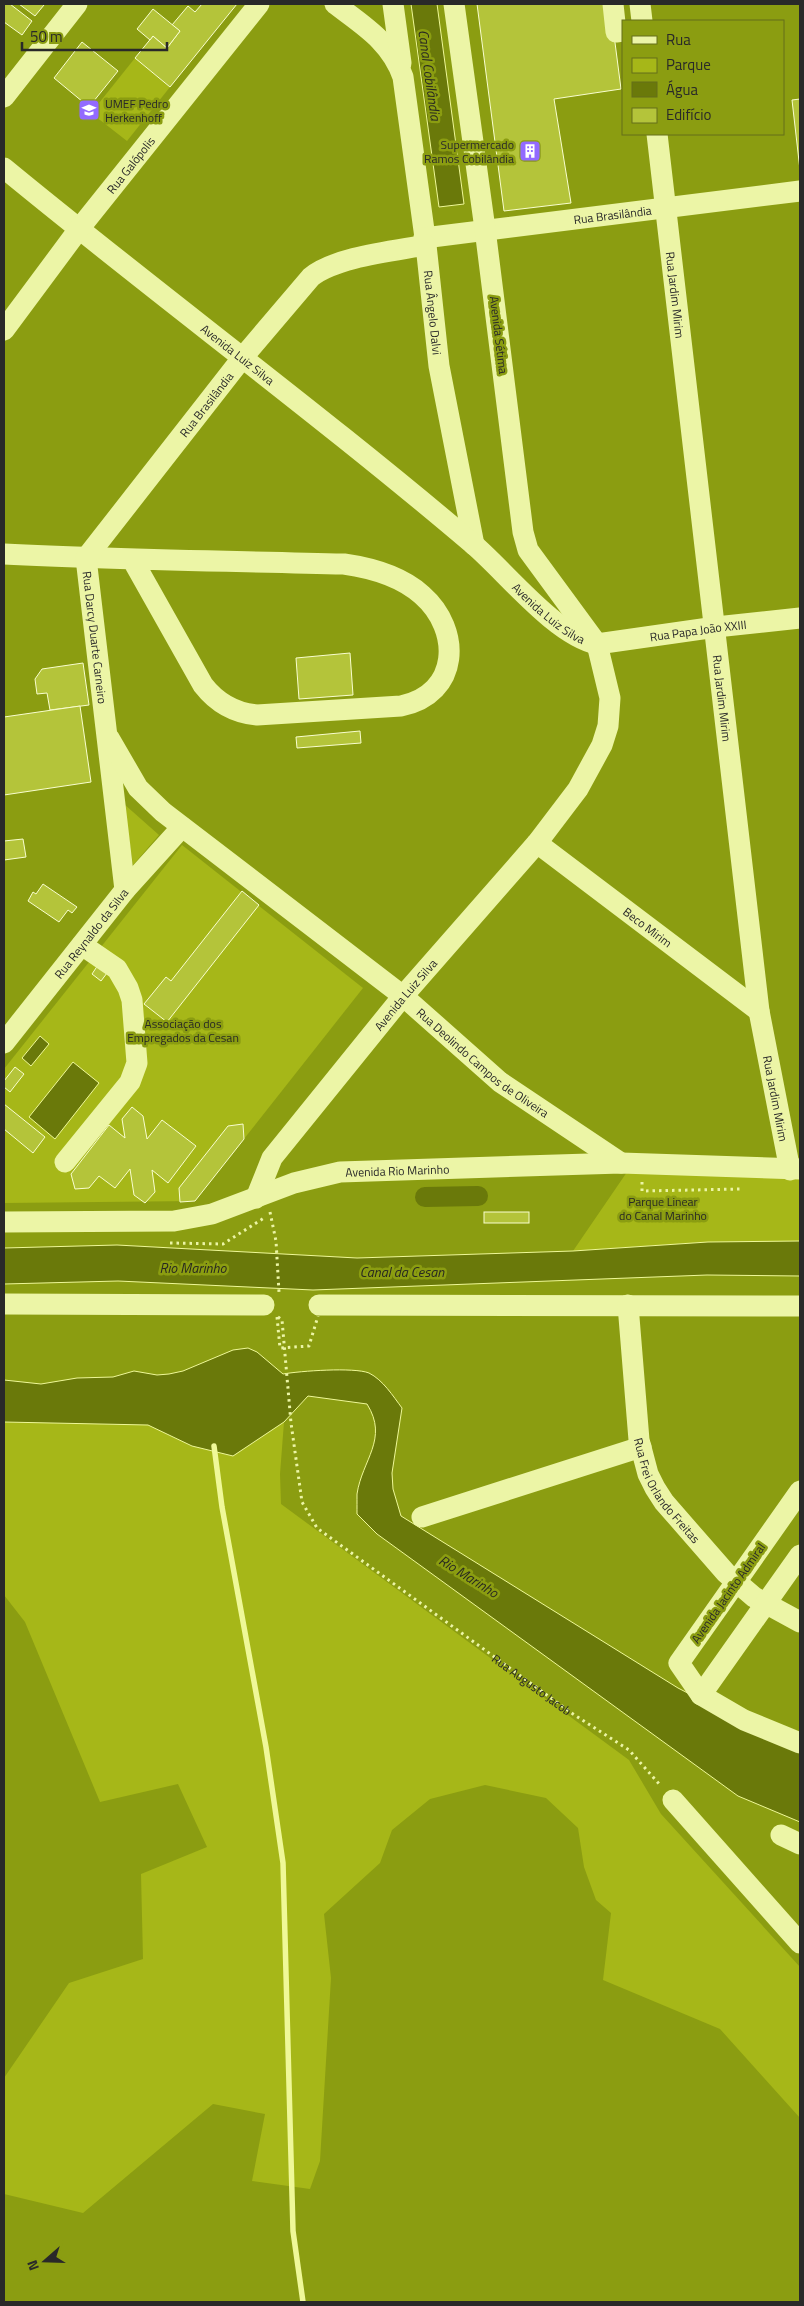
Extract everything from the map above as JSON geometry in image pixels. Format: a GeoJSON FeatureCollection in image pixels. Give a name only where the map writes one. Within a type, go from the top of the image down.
{"type":"FeatureCollection","features":[{"type":"Feature","properties":{"kind":"street"},"geometry":{"type":"LineString","coordinates":[[4,97],[77,4]]}},
{"type":"Feature","properties":{"kind":"street","name":"Rua Galópolis"},"geometry":{"type":"LineString","coordinates":[[4,330],[79,229],[260,4]]}},
{"type":"Feature","properties":{"kind":"street","name":"Rua Ângelo Dalvi"},"geometry":{"type":"LineString","coordinates":[[335,4],[380,38],[394,56],[402,77]]}},
{"type":"Feature","properties":{"kind":"street","name":"Avenida Sétima"},"geometry":{"type":"LineString","coordinates":[[454,4],[486,229],[523,532],[528,550],[597,644]]}},
{"type":"Feature","properties":{"kind":"street"},"geometry":{"type":"LineString","coordinates":[[612,4],[620,32]]}},
{"type":"Feature","properties":{"kind":"street"},"geometry":{"type":"LineString","coordinates":[[640,4],[642,20]]}},
{"type":"Feature","properties":{"kind":"street","name":"Rua Ângelo Dalvi"},"geometry":{"type":"LineString","coordinates":[[380,38],[390,34],[394,13]]}},
{"type":"Feature","properties":{"kind":"street","name":"Rua Ângelo Dalvi"},"geometry":{"type":"LineString","coordinates":[[394,13],[425,241],[439,366],[474,545]]}},
{"type":"Feature","properties":{"kind":"street","name":"Rua Jardim Mirim"},"geometry":{"type":"LineString","coordinates":[[657,135],[716,627],[759,1011],[795,1169]]}},
{"type":"Feature","properties":{"kind":"street","name":"Avenida Luiz Silva"},"geometry":{"type":"LineString","coordinates":[[4,168],[243,357],[474,545],[557,623],[586,642],[597,644],[610,698],[608,726],[594,762],[578,789],[537,843],[403,996],[272,1158],[268,1204]]}},
{"type":"Feature","properties":{"kind":"street","name":"Rua Brasilândia"},"geometry":{"type":"LineString","coordinates":[[86,558],[243,357],[318,271],[335,263],[425,241],[486,229],[800,191]]}},
{"type":"Feature","properties":{"kind":"street","name":"Rua Darcy Duarte Carneiro"},"geometry":{"type":"LineString","coordinates":[[4,554],[86,558],[109,738],[125,890]]}},
{"type":"Feature","properties":{"kind":"street"},"geometry":{"type":"LineString","coordinates":[[86,558],[132,559],[344,564],[376,570],[414,588],[436,610],[449,638],[450,654],[447,669],[436,687],[429,694],[411,704],[257,715],[237,711],[218,701],[203,685],[132,559]]}},
{"type":"Feature","properties":{"kind":"street","name":"Rua Papa João XXIII"},"geometry":{"type":"LineString","coordinates":[[597,644],[716,627],[800,618]]}},
{"type":"Feature","properties":{"kind":"street","name":"Rua Darcy Duarte Carneiro"},"geometry":{"type":"LineString","coordinates":[[109,738],[138,788],[182,826]]}},
{"type":"Feature","properties":{"kind":"street","name":"Rua Reynaldo da Silva"},"geometry":{"type":"LineString","coordinates":[[4,1043],[125,890],[182,826]]}},
{"type":"Feature","properties":{"kind":"street","name":"Rua Deolindo Campos de Oliveira"},"geometry":{"type":"LineString","coordinates":[[182,826],[403,996],[500,1082],[621,1163]]}},
{"type":"Feature","properties":{"kind":"street","name":"Beco Mirim"},"geometry":{"type":"LineString","coordinates":[[537,843],[759,1011]]}},
{"type":"Feature","properties":{"kind":"street"},"geometry":{"type":"LineString","coordinates":[[65,1162],[130,1082],[137,1062],[132,1000],[128,988],[116,969],[82,946]]}},
{"type":"Feature","properties":{"kind":"street","name":"Avenida Rio Marinho"},"geometry":{"type":"LineString","coordinates":[[4,1222],[174,1221],[268,1204],[313,1177],[340,1172],[621,1163],[795,1169]]}},
{"type":"Feature","properties":{"kind":"street"},"geometry":{"type":"LineString","coordinates":[[4,1304],[274,1305]]}},
{"type":"Feature","properties":{"kind":"street"},"geometry":{"type":"LineString","coordinates":[[319,1311],[628,1305],[800,1306]]}},
{"type":"Feature","properties":{"kind":"street","name":"Rua Frei Orlando Freitas"},"geometry":{"type":"LineString","coordinates":[[628,1305],[641,1447],[648,1474],[664,1502],[735,1581],[765,1604],[800,1622]]}},
{"type":"Feature","properties":{"kind":"street"},"geometry":{"type":"LineString","coordinates":[[422,1517],[641,1447]]}},
{"type":"Feature","properties":{"kind":"street","name":"Avenida Jacinto Admiral"},"geometry":{"type":"LineString","coordinates":[[800,1491],[679,1663],[701,1695],[744,1720],[800,1744]]}},
{"type":"Feature","properties":{"kind":"street"},"geometry":{"type":"LineString","coordinates":[[701,1695],[800,1555]]}},
{"type":"Feature","properties":{"kind":"street"},"geometry":{"type":"LineString","coordinates":[[673,1800],[800,1943]]}},
{"type":"Feature","properties":{"kind":"street"},"geometry":{"type":"LineString","coordinates":[[781,1835],[800,1844]]}},
{"type":"Feature","properties":{"kind":"path"},"geometry":{"type":"LineString","coordinates":[[167,1243],[223,1244],[268,1204],[276,1241],[274,1305],[280,1348],[309,1346],[319,1311]]}},
{"type":"Feature","properties":{"kind":"path","name":"Rua Augusto Jacob"},"geometry":{"type":"LineString","coordinates":[[274,1305],[282,1320],[291,1422],[302,1502],[317,1528],[573,1714],[629,1750],[673,1800]]}},
{"type":"Feature","properties":{"kind":"green space"},"geometry":{"type":"Polygon","coordinates":[[[135,58],[170,87],[127,141],[91,113],[135,58]]]}},
{"type":"Feature","properties":{"kind":"green space"},"geometry":{"type":"Polygon","coordinates":[[[124,804],[159,835],[133,865],[124,804]]]}},
{"type":"Feature","properties":{"kind":"green space","name":"Associação dos Empregados da Cesan"},"geometry":{"type":"Polygon","coordinates":[[[182,845],[363,988],[195,1201],[4,1203],[4,1069],[182,845]]]}},
{"type":"Feature","properties":{"kind":"green space","name":"Parque Linear do Canal Marinho"},"geometry":{"type":"Polygon","coordinates":[[[800,1171],[800,1241],[708,1242],[573,1251],[627,1172],[800,1171]]]}},
{"type":"Feature","properties":{"kind":"green space"},"geometry":{"type":"Polygon","coordinates":[[[4,1422],[148,1425],[192,1446],[232,1456],[284,1422],[280,1474],[281,1504],[629,1760],[661,1814],[800,1967],[800,2118],[720,2029],[603,1980],[611,1913],[596,1900],[584,1867],[578,1828],[546,1798],[485,1785],[430,1799],[392,1830],[380,1863],[324,1914],[331,1978],[320,2161],[310,2189],[252,2181],[265,2114],[213,2104],[83,2213],[4,2194],[4,2078],[69,1983],[143,1959],[141,1874],[207,1847],[178,1784],[100,1802],[25,1622],[4,1595],[4,1422]]]}},
{"type":"Feature","properties":{"kind":"water","name":"Canal Cobilândia"},"geometry":{"type":"Polygon","coordinates":[[[411,4],[437,4],[464,204],[439,207],[411,4]]]}},
{"type":"Feature","properties":{"kind":"water"},"geometry":{"type":"Polygon","coordinates":[[[40,1036],[49,1044],[31,1066],[22,1058],[40,1036]]]}},
{"type":"Feature","properties":{"kind":"water"},"geometry":{"type":"Polygon","coordinates":[[[73,1062],[99,1083],[55,1139],[29,1117],[73,1062]]]}},
{"type":"Feature","properties":{"kind":"water","name":"Rio Marinho"},"geometry":{"type":"Polygon","coordinates":[[[800,1241],[800,1276],[707,1275],[313,1290],[118,1281],[4,1284],[4,1248],[117,1245],[357,1258],[573,1251],[708,1242],[800,1241]]]}},
{"type":"Feature","properties":{"kind":"water"},"geometry":{"type":"Polygon","coordinates":[[[248,1348],[257,1352],[283,1374],[352,1370],[369,1373],[379,1380],[402,1408],[392,1473],[393,1489],[401,1516],[678,1688],[800,1751],[800,1822],[738,1796],[377,1534],[357,1514],[357,1494],[375,1439],[373,1417],[367,1404],[308,1396],[284,1422],[233,1456],[192,1446],[148,1425],[4,1422],[4,1380],[41,1384],[77,1378],[113,1377],[134,1371],[157,1375],[169,1374],[183,1371],[233,1350],[248,1348]]]}},
{"type":"Feature","properties":{"kind":"building"},"geometry":{"type":"Polygon","coordinates":[[[4,4],[10,4],[32,21],[22,35],[4,22],[4,4]]]}},
{"type":"Feature","properties":{"kind":"building"},"geometry":{"type":"Polygon","coordinates":[[[19,4],[42,4],[44,5],[35,16],[19,4]]]}},
{"type":"Feature","properties":{"kind":"building"},"geometry":{"type":"Polygon","coordinates":[[[202,4],[237,4],[170,87],[135,58],[153,36],[167,48],[180,31],[172,25],[188,6],[195,12],[202,4]]]}},
{"type":"Feature","properties":{"kind":"building","name":"Supermercado Ramos Cobilândia"},"geometry":{"type":"Polygon","coordinates":[[[477,4],[610,4],[621,89],[554,99],[571,203],[504,211],[477,4]]]}},
{"type":"Feature","properties":{"kind":"building"},"geometry":{"type":"Polygon","coordinates":[[[153,9],[180,31],[167,48],[153,36],[150,40],[137,29],[153,9]]]}},
{"type":"Feature","properties":{"kind":"building"},"geometry":{"type":"Polygon","coordinates":[[[82,42],[118,71],[89,107],[54,78],[82,42]]]}},
{"type":"Feature","properties":{"kind":"building"},"geometry":{"type":"Polygon","coordinates":[[[800,99],[800,170],[792,100],[800,99]]]}},
{"type":"Feature","properties":{"kind":"building"},"geometry":{"type":"Polygon","coordinates":[[[350,653],[353,695],[299,699],[296,658],[350,653]]]}},
{"type":"Feature","properties":{"kind":"building"},"geometry":{"type":"Polygon","coordinates":[[[83,663],[89,705],[50,710],[47,693],[37,694],[35,679],[42,669],[83,663]]]}},
{"type":"Feature","properties":{"kind":"building"},"geometry":{"type":"Polygon","coordinates":[[[80,706],[91,782],[4,795],[4,717],[80,706]]]}},
{"type":"Feature","properties":{"kind":"building"},"geometry":{"type":"Polygon","coordinates":[[[360,731],[361,743],[297,748],[296,737],[360,731]]]}},
{"type":"Feature","properties":{"kind":"building"},"geometry":{"type":"Polygon","coordinates":[[[23,839],[26,857],[4,860],[4,841],[23,839]]]}},
{"type":"Feature","properties":{"kind":"building"},"geometry":{"type":"Polygon","coordinates":[[[43,884],[77,907],[72,913],[68,910],[59,922],[28,901],[33,892],[36,894],[43,884]]]}},
{"type":"Feature","properties":{"kind":"building"},"geometry":{"type":"Polygon","coordinates":[[[242,891],[259,905],[167,1022],[144,1004],[166,977],[171,981],[242,891]]]}},
{"type":"Feature","properties":{"kind":"building"},"geometry":{"type":"Polygon","coordinates":[[[100,962],[110,969],[101,981],[92,974],[100,962]]]}},
{"type":"Feature","properties":{"kind":"building"},"geometry":{"type":"Polygon","coordinates":[[[15,1067],[24,1074],[10,1092],[4,1087],[4,1081],[15,1067]]]}},
{"type":"Feature","properties":{"kind":"building"},"geometry":{"type":"Polygon","coordinates":[[[4,1104],[45,1137],[33,1153],[4,1129],[4,1104]]]}},
{"type":"Feature","properties":{"kind":"building"},"geometry":{"type":"Polygon","coordinates":[[[132,1107],[143,1116],[147,1139],[162,1120],[196,1146],[168,1183],[152,1170],[155,1192],[145,1203],[134,1195],[130,1169],[115,1188],[99,1176],[89,1188],[75,1189],[71,1174],[109,1125],[125,1138],[122,1119],[132,1107]]]}},
{"type":"Feature","properties":{"kind":"building"},"geometry":{"type":"Polygon","coordinates":[[[243,1124],[244,1139],[195,1201],[180,1202],[179,1188],[228,1126],[243,1124]]]}},
{"type":"Feature","properties":{"kind":"building"},"geometry":{"type":"Polygon","coordinates":[[[484,1212],[529,1212],[529,1223],[484,1223],[484,1212]]]}},
{"type":"Feature","properties":{"kind":"waterway"},"geometry":{"type":"LineString","coordinates":[[425,1197],[478,1196]]}},
{"type":"Feature","properties":{"kind":"waterway"},"geometry":{"type":"LineString","coordinates":[[214,1446],[222,1507],[266,1747],[283,1863],[293,2231],[303,2302]]}},
{"type":"Feature","properties":{"kind":"place","name":"UMEF Pedro Herkenhoff"},"geometry":{"type":"Point","coordinates":[89,110]}},
{"type":"Feature","properties":{"kind":"place","name":"Supermercado Ramos Cobilândia"},"geometry":{"type":"Point","coordinates":[530,151]}},
{"type":"Feature","properties":{"kind":"water label","name":"Canal da Cesan"},"geometry":{"type":"Point","coordinates":[402,1271]}}]}
